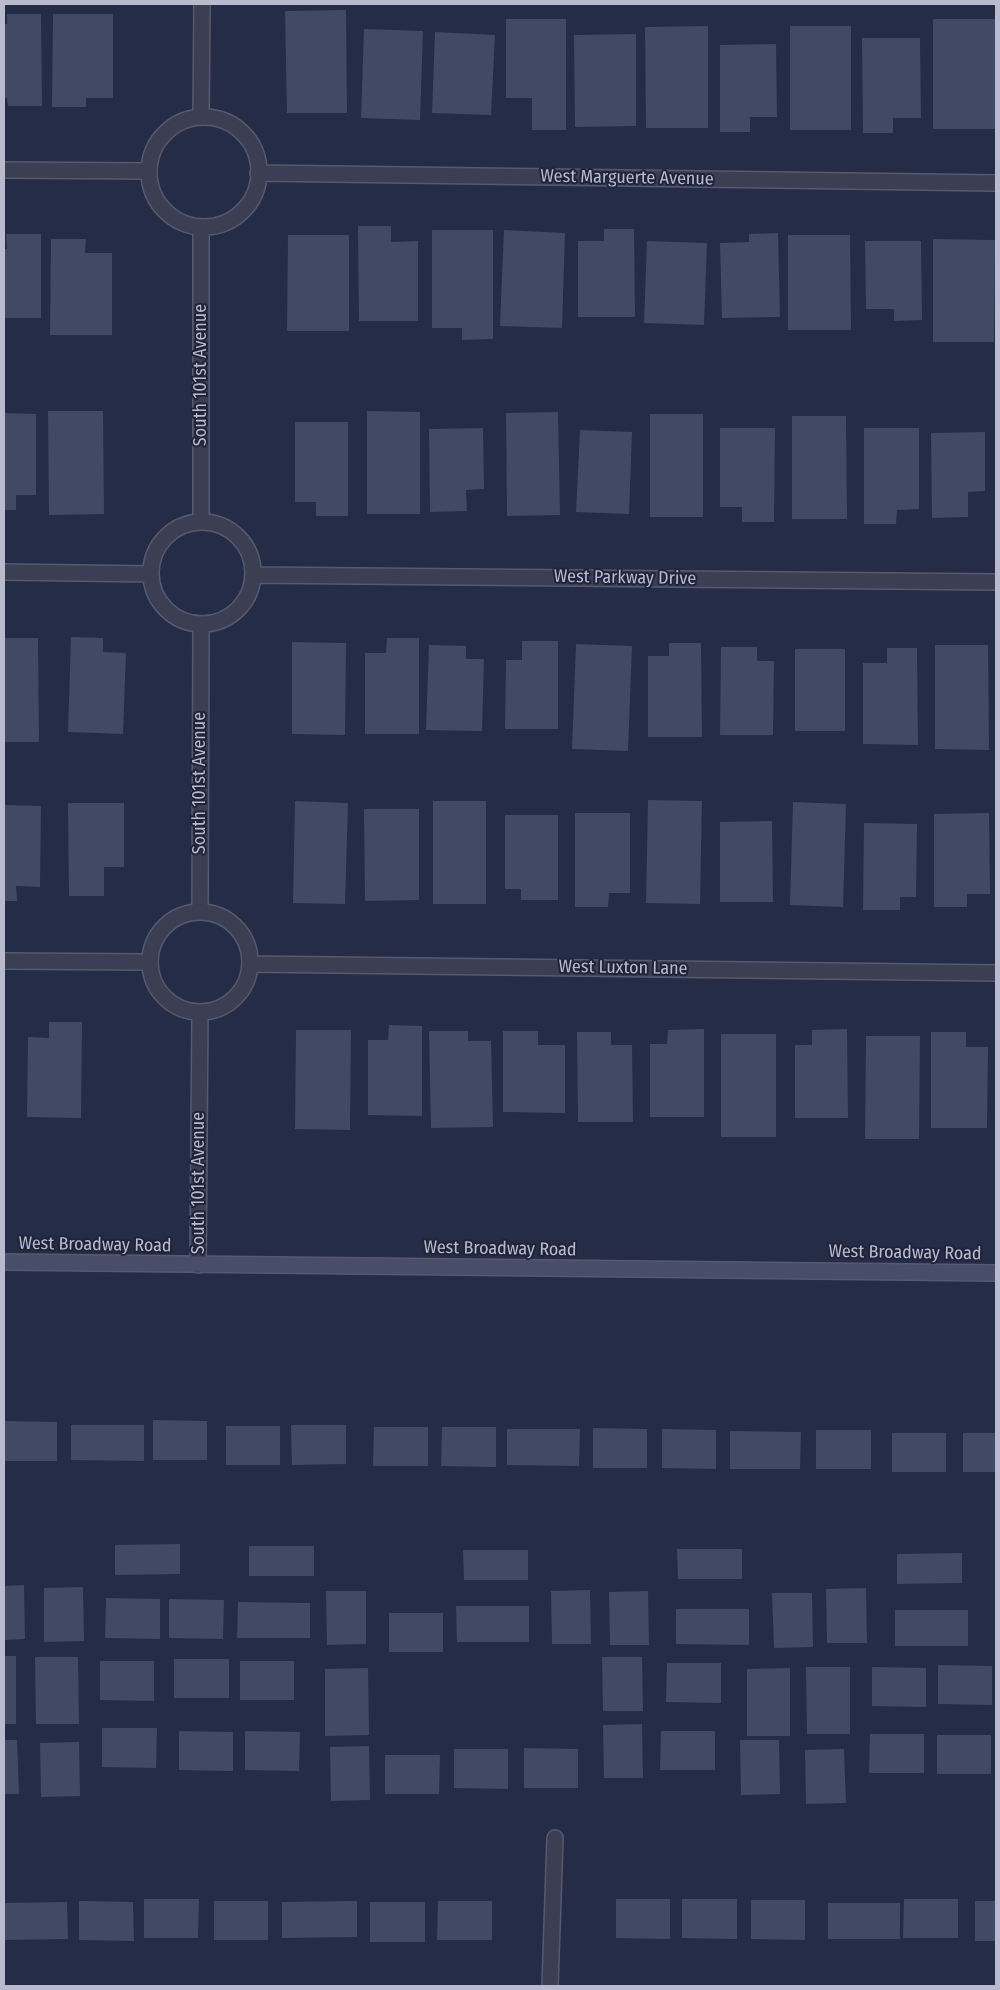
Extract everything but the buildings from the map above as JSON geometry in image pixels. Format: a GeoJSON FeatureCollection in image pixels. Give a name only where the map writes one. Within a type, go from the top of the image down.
{"type":"FeatureCollection","features":[{"type":"Feature","properties":{"kind":"main road","name":"West Broadway Road"},"geometry":{"type":"LineString","coordinates":[[4,1262],[996,1273]]}},
{"type":"Feature","properties":{"kind":"street"},"geometry":{"type":"LineString","coordinates":[[201,117],[202,4]]}},
{"type":"Feature","properties":{"kind":"street"},"geometry":{"type":"LineString","coordinates":[[201,117],[216,118],[230,123],[242,132],[251,143],[257,156],[258,183],[254,195],[238,215],[220,224],[201,227],[187,224],[175,218],[164,209],[155,198],[150,185],[149,171],[151,157],[164,133],[175,124],[201,117]]}},
{"type":"Feature","properties":{"kind":"street"},"geometry":{"type":"LineString","coordinates":[[4,170],[149,171]]}},
{"type":"Feature","properties":{"kind":"street","name":"West Marguerte Avenue"},"geometry":{"type":"LineString","coordinates":[[258,174],[996,183]]}},
{"type":"Feature","properties":{"kind":"street","name":"South 101st Avenue"},"geometry":{"type":"LineString","coordinates":[[201,227],[201,522]]}},
{"type":"Feature","properties":{"kind":"street"},"geometry":{"type":"LineString","coordinates":[[201,522],[220,525],[235,534],[246,546],[252,560],[253,575],[250,591],[243,604],[232,615],[219,622],[201,625],[188,623],[173,616],[161,605],[153,591],[150,574],[152,558],[160,543],[172,531],[188,524],[201,522]]}},
{"type":"Feature","properties":{"kind":"street"},"geometry":{"type":"LineString","coordinates":[[4,572],[150,574]]}},
{"type":"Feature","properties":{"kind":"street","name":"West Parkway Drive"},"geometry":{"type":"LineString","coordinates":[[253,575],[996,582]]}},
{"type":"Feature","properties":{"kind":"street","name":"South 101st Avenue"},"geometry":{"type":"LineString","coordinates":[[200,912],[201,625]]}},
{"type":"Feature","properties":{"kind":"street"},"geometry":{"type":"LineString","coordinates":[[200,912],[220,916],[236,927],[246,944],[250,964],[248,976],[235,998],[224,1005],[200,1012],[184,1009],[171,1002],[159,992],[152,978],[150,962],[152,947],[159,932],[170,921],[184,914],[200,912]]}},
{"type":"Feature","properties":{"kind":"street"},"geometry":{"type":"LineString","coordinates":[[4,961],[150,962]]}},
{"type":"Feature","properties":{"kind":"street","name":"West Luxton Lane"},"geometry":{"type":"LineString","coordinates":[[250,964],[996,973]]}},
{"type":"Feature","properties":{"kind":"street","name":"South 101st Avenue"},"geometry":{"type":"LineString","coordinates":[[198,1265],[200,1012]]}},
{"type":"Feature","properties":{"kind":"street"},"geometry":{"type":"LineString","coordinates":[[550,1986],[556,1838]]}}]}
